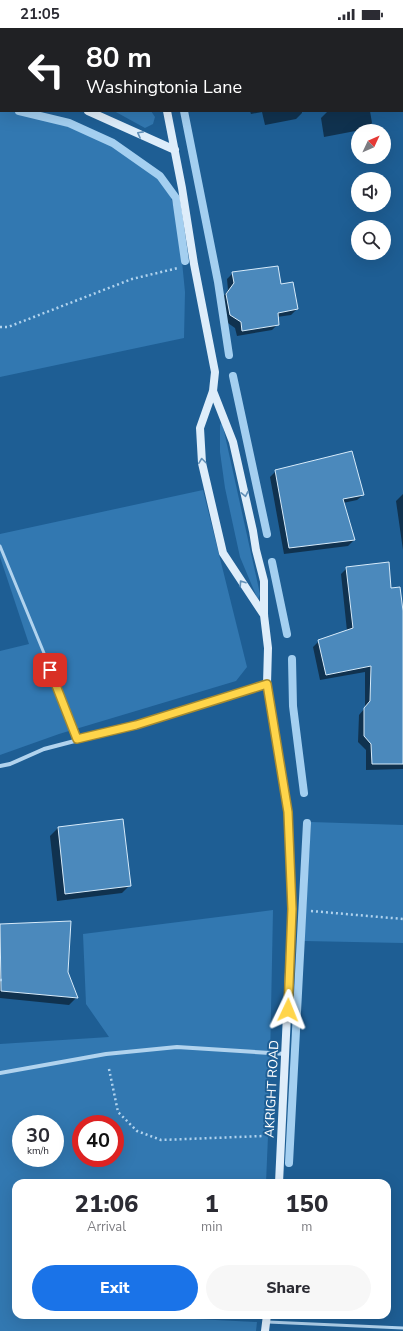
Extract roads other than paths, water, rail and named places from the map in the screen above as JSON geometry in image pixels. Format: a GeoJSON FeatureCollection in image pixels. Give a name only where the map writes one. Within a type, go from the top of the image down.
{"type":"FeatureCollection","features":[{"type":"Feature","properties":{"kind":"street"},"geometry":{"type":"LineString","coordinates":[[90,112],[175,150]]}},
{"type":"Feature","properties":{"kind":"street"},"geometry":{"type":"LineString","coordinates":[[166,112],[175,150],[194,264],[215,372],[213,391],[200,428],[202,463],[209,499],[223,553],[264,615]]}},
{"type":"Feature","properties":{"kind":"street","name":"AKRIGHT ROAD"},"geometry":{"type":"LineString","coordinates":[[213,391],[226,420],[242,477],[256,550],[264,581],[264,615],[268,648],[267,684],[288,812],[292,909],[279,1179]]}},
{"type":"Feature","properties":{"kind":"street"},"geometry":{"type":"LineString","coordinates":[[0,766],[77,739],[136,725],[267,684]]}},
{"type":"Feature","properties":{"kind":"street"},"geometry":{"type":"LineString","coordinates":[[0,1073],[106,1054],[177,1047],[286,1054]]}},
{"type":"Feature","properties":{"kind":"street"},"geometry":{"type":"LineString","coordinates":[[265,1331],[266,1319]]}},
{"type":"Feature","properties":{"kind":"lane"},"geometry":{"type":"LineString","coordinates":[[0,546],[46,658],[62,704],[77,739]]}},
{"type":"Feature","properties":{"kind":"lane"},"geometry":{"type":"LineString","coordinates":[[266,1319],[403,1328]]}},
{"type":"Feature","properties":{"kind":"waterway"},"geometry":{"type":"LineString","coordinates":[[23,112],[69,123],[113,143],[160,176],[176,198],[185,261]]}},
{"type":"Feature","properties":{"kind":"waterway"},"geometry":{"type":"LineString","coordinates":[[184,112],[218,282],[229,355]]}},
{"type":"Feature","properties":{"kind":"waterway"},"geometry":{"type":"LineString","coordinates":[[233,376],[267,534]]}},
{"type":"Feature","properties":{"kind":"waterway"},"geometry":{"type":"LineString","coordinates":[[272,562],[287,634]]}},
{"type":"Feature","properties":{"kind":"waterway"},"geometry":{"type":"LineString","coordinates":[[292,659],[293,706],[304,793]]}},
{"type":"Feature","properties":{"kind":"waterway"},"geometry":{"type":"LineString","coordinates":[[289,1163],[307,823]]}}]}
